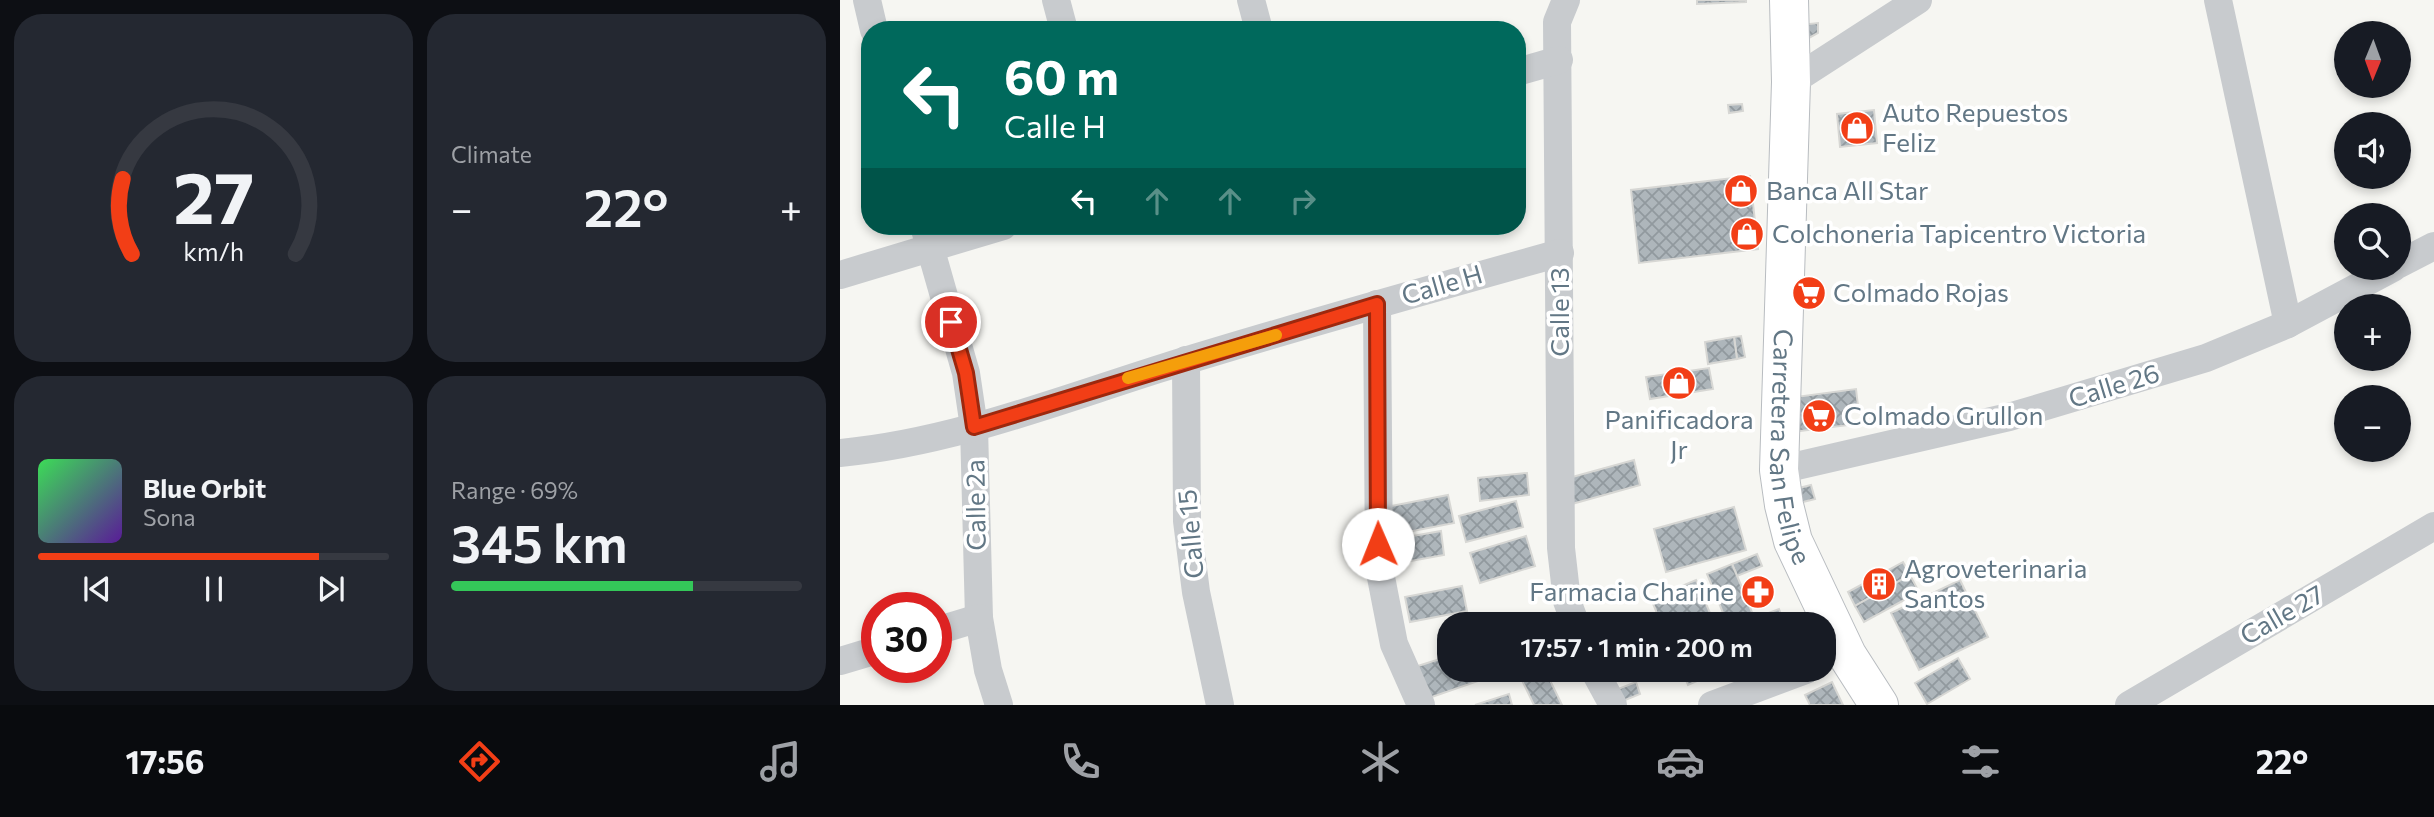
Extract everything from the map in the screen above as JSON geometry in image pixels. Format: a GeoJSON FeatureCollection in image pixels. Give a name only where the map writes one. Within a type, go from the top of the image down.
{"type":"FeatureCollection","features":[{"type":"Feature","properties":{"kind":"main road","name":"Carretera San Felipe"},"geometry":{"type":"LineString","coordinates":[[1789,0],[1791,82],[1779,470],[1793,541],[1818,612]]}},
{"type":"Feature","properties":{"kind":"main road","name":"Carretera San Felipe"},"geometry":{"type":"LineString","coordinates":[[1836,660],[1879,705]]}},
{"type":"Feature","properties":{"kind":"street"},"geometry":{"type":"LineString","coordinates":[[867,0],[872,21]]}},
{"type":"Feature","properties":{"kind":"street"},"geometry":{"type":"LineString","coordinates":[[1056,0],[1062,21]]}},
{"type":"Feature","properties":{"kind":"street"},"geometry":{"type":"LineString","coordinates":[[1251,0],[1257,21]]}},
{"type":"Feature","properties":{"kind":"street","name":"Calle 13"},"geometry":{"type":"LineString","coordinates":[[1566,0],[1557,22],[1562,548],[1567,601],[1571,612]]}},
{"type":"Feature","properties":{"kind":"street"},"geometry":{"type":"LineString","coordinates":[[1791,82],[1918,0]]}},
{"type":"Feature","properties":{"kind":"street"},"geometry":{"type":"LineString","coordinates":[[2218,0],[2288,324]]}},
{"type":"Feature","properties":{"kind":"street"},"geometry":{"type":"LineString","coordinates":[[1526,69],[1559,60]]}},
{"type":"Feature","properties":{"kind":"street"},"geometry":{"type":"LineString","coordinates":[[840,275],[927,236]]}},
{"type":"Feature","properties":{"kind":"street","name":"Calle 2a"},"geometry":{"type":"LineString","coordinates":[[927,236],[966,373],[974,427],[979,618],[988,670],[999,705]]}},
{"type":"Feature","properties":{"kind":"street"},"geometry":{"type":"LineString","coordinates":[[2411,258],[2434,246]]}},
{"type":"Feature","properties":{"kind":"street","name":"Calle H"},"geometry":{"type":"LineString","coordinates":[[840,453],[869,450],[974,427],[1186,360],[1560,253]]}},
{"type":"Feature","properties":{"kind":"street","name":"Calle 26"},"geometry":{"type":"LineString","coordinates":[[1779,470],[2009,417],[2206,358],[2288,324],[2370,280]]}},
{"type":"Feature","properties":{"kind":"street"},"geometry":{"type":"LineString","coordinates":[[1377,304],[1379,567],[1394,644],[1421,705]]}},
{"type":"Feature","properties":{"kind":"street","name":"Calle 15"},"geometry":{"type":"LineString","coordinates":[[1186,360],[1187,521],[1196,592],[1220,705]]}},
{"type":"Feature","properties":{"kind":"street","name":"Calle 27"},"geometry":{"type":"LineString","coordinates":[[2129,705],[2434,526]]}},
{"type":"Feature","properties":{"kind":"street"},"geometry":{"type":"LineString","coordinates":[[952,626],[979,618]]}},
{"type":"Feature","properties":{"kind":"street"},"geometry":{"type":"LineString","coordinates":[[840,661],[861,655]]}},
{"type":"Feature","properties":{"kind":"street"},"geometry":{"type":"LineString","coordinates":[[1601,682],[1613,705]]}},
{"type":"Feature","properties":{"kind":"street"},"geometry":{"type":"LineString","coordinates":[[1712,705],[1774,682]]}},
{"type":"Feature","properties":{"kind":"building"},"geometry":{"type":"Polygon","coordinates":[[[1697,0],[1746,0],[1746,2],[1697,4],[1697,0]]]}},
{"type":"Feature","properties":{"kind":"building"},"geometry":{"type":"Polygon","coordinates":[[[1818,23],[1818,33],[1798,44],[1790,26],[1818,23]]]}},
{"type":"Feature","properties":{"kind":"building"},"geometry":{"type":"Polygon","coordinates":[[[1742,104],[1743,111],[1729,113],[1728,105],[1742,104]]]}},
{"type":"Feature","properties":{"kind":"building","name":"Auto Repuestos Feliz"},"geometry":{"type":"Polygon","coordinates":[[[1874,110],[1877,143],[1840,147],[1837,114],[1874,110]]]}},
{"type":"Feature","properties":{"kind":"building"},"geometry":{"type":"Polygon","coordinates":[[[1750,176],[1758,249],[1639,263],[1631,190],[1750,176]]]}},
{"type":"Feature","properties":{"kind":"building","name":"Colmado Rojas"},"geometry":{"type":"Polygon","coordinates":[[[1819,281],[1822,301],[1799,305],[1795,284],[1819,281]]]}},
{"type":"Feature","properties":{"kind":"building"},"geometry":{"type":"Polygon","coordinates":[[[1741,336],[1745,357],[1737,359],[1734,337],[1741,336]]]}},
{"type":"Feature","properties":{"kind":"building"},"geometry":{"type":"Polygon","coordinates":[[[1734,337],[1737,359],[1708,364],[1705,342],[1734,337]]]}},
{"type":"Feature","properties":{"kind":"building","name":"Panificadora Jr"},"geometry":{"type":"Polygon","coordinates":[[[1709,368],[1713,389],[1650,399],[1646,377],[1709,368]]]}},
{"type":"Feature","properties":{"kind":"building","name":"Colmado Grullon"},"geometry":{"type":"Polygon","coordinates":[[[1856,389],[1858,406],[1847,408],[1849,425],[1793,432],[1788,398],[1856,389]]]}},
{"type":"Feature","properties":{"kind":"building"},"geometry":{"type":"Polygon","coordinates":[[[1634,460],[1640,485],[1572,504],[1565,479],[1634,460]]]}},
{"type":"Feature","properties":{"kind":"building"},"geometry":{"type":"Polygon","coordinates":[[[1527,473],[1529,495],[1480,501],[1478,478],[1527,473]]]}},
{"type":"Feature","properties":{"kind":"building"},"geometry":{"type":"Polygon","coordinates":[[[1811,485],[1815,499],[1791,505],[1787,491],[1811,485]]]}},
{"type":"Feature","properties":{"kind":"building"},"geometry":{"type":"Polygon","coordinates":[[[1448,495],[1454,523],[1392,535],[1386,507],[1448,495]]]}},
{"type":"Feature","properties":{"kind":"building"},"geometry":{"type":"Polygon","coordinates":[[[1516,501],[1523,527],[1466,542],[1459,516],[1516,501]]]}},
{"type":"Feature","properties":{"kind":"building"},"geometry":{"type":"Polygon","coordinates":[[[1734,507],[1746,550],[1666,572],[1654,529],[1734,507]]]}},
{"type":"Feature","properties":{"kind":"building"},"geometry":{"type":"Polygon","coordinates":[[[1441,531],[1444,555],[1394,564],[1390,540],[1441,531]]]}},
{"type":"Feature","properties":{"kind":"building"},"geometry":{"type":"Polygon","coordinates":[[[1526,536],[1535,566],[1480,583],[1470,553],[1526,536]]]}},
{"type":"Feature","properties":{"kind":"building"},"geometry":{"type":"Polygon","coordinates":[[[1757,554],[1762,566],[1737,576],[1732,564],[1757,554]]]}},
{"type":"Feature","properties":{"kind":"building","name":"Agroveterinaria Santos"},"geometry":{"type":"Polygon","coordinates":[[[1903,562],[1910,575],[1855,606],[1848,592],[1903,562]]]}},
{"type":"Feature","properties":{"kind":"building"},"geometry":{"type":"Polygon","coordinates":[[[1732,564],[1752,612],[1723,612],[1707,574],[1732,564]]]}},
{"type":"Feature","properties":{"kind":"building"},"geometry":{"type":"Polygon","coordinates":[[[1910,575],[1919,592],[1864,622],[1855,606],[1910,575]]]}},
{"type":"Feature","properties":{"kind":"building"},"geometry":{"type":"Polygon","coordinates":[[[1696,580],[1710,612],[1656,612],[1651,599],[1696,580]]]}},
{"type":"Feature","properties":{"kind":"building"},"geometry":{"type":"Polygon","coordinates":[[[1960,580],[1988,637],[1919,670],[1891,613],[1960,580]]]}},
{"type":"Feature","properties":{"kind":"building","name":"Farmacia Charine"},"geometry":{"type":"Polygon","coordinates":[[[1768,581],[1773,595],[1748,604],[1743,590],[1768,581]]]}},
{"type":"Feature","properties":{"kind":"building"},"geometry":{"type":"Polygon","coordinates":[[[1462,586],[1467,611],[1437,612],[1437,617],[1410,622],[1405,597],[1462,586]]]}},
{"type":"Feature","properties":{"kind":"building"},"geometry":{"type":"Polygon","coordinates":[[[1958,658],[1970,679],[1927,704],[1915,683],[1958,658]]]}},
{"type":"Feature","properties":{"kind":"building"},"geometry":{"type":"Polygon","coordinates":[[[1437,660],[1437,682],[1475,682],[1429,698],[1418,666],[1437,660]]]}},
{"type":"Feature","properties":{"kind":"building"},"geometry":{"type":"Polygon","coordinates":[[[1523,682],[1551,682],[1562,705],[1534,705],[1523,682]]]}},
{"type":"Feature","properties":{"kind":"building"},"geometry":{"type":"Polygon","coordinates":[[[1636,682],[1640,694],[1623,701],[1618,689],[1636,682]]]}},
{"type":"Feature","properties":{"kind":"building"},"geometry":{"type":"Polygon","coordinates":[[[1832,682],[1843,705],[1810,705],[1805,695],[1832,682]]]}},
{"type":"Feature","properties":{"kind":"building"},"geometry":{"type":"Polygon","coordinates":[[[1509,694],[1512,705],[1475,705],[1509,694]]]}},
{"type":"Feature","properties":{"kind":"slow traffic"},"geometry":{"type":"LineString","coordinates":[[1128,378],[1276,335]]}},
{"type":"Feature","properties":{"kind":"place","name":"Auto Repuestos Feliz"},"geometry":{"type":"Point","coordinates":[1857,128]}},
{"type":"Feature","properties":{"kind":"place","name":"Banca All Star"},"geometry":{"type":"Point","coordinates":[1741,191]}},
{"type":"Feature","properties":{"kind":"place","name":"Colchoneria Tapicentro Victoria"},"geometry":{"type":"Point","coordinates":[1747,234]}},
{"type":"Feature","properties":{"kind":"place","name":"Colmado Rojas"},"geometry":{"type":"Point","coordinates":[1809,293]}},
{"type":"Feature","properties":{"kind":"place","name":"Panificadora Jr"},"geometry":{"type":"Point","coordinates":[1679,383]}},
{"type":"Feature","properties":{"kind":"place","name":"Colmado Grullon"},"geometry":{"type":"Point","coordinates":[1819,416]}},
{"type":"Feature","properties":{"kind":"place","name":"Agroveterinaria Santos"},"geometry":{"type":"Point","coordinates":[1879,584]}},
{"type":"Feature","properties":{"kind":"place","name":"Farmacia Charine"},"geometry":{"type":"Point","coordinates":[1758,592]}},
{"type":"Feature","properties":{"kind":"route"},"geometry":{"type":"LineString","coordinates":[[951,322],[966,373],[974,427],[1186,360],[1377,304],[1378,544]]}}]}
